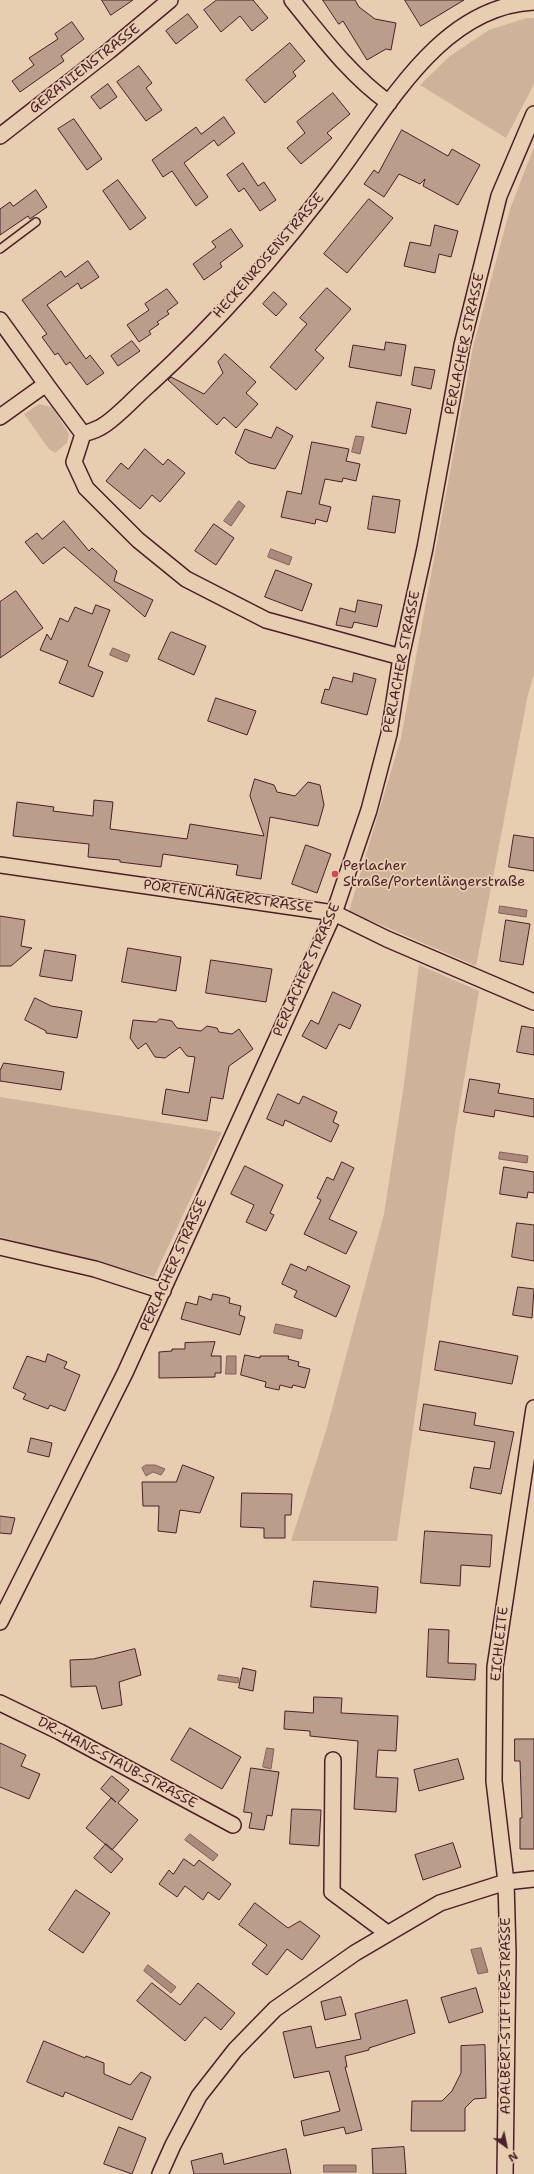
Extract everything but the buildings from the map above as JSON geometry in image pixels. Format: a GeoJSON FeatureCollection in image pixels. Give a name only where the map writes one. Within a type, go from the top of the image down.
{"type":"FeatureCollection","features":[{"type":"Feature","properties":{"kind":"street","name":"GERANIENSTRASSE"},"geometry":{"type":"LineString","coordinates":[[0,136],[109,51],[170,0]]}},
{"type":"Feature","properties":{"kind":"street"},"geometry":{"type":"LineString","coordinates":[[292,0],[346,66],[372,91],[389,103]]}},
{"type":"Feature","properties":{"kind":"street","name":"HECKENROSENSTRASSE"},"geometry":{"type":"LineString","coordinates":[[83,434],[102,426],[136,397],[174,362],[239,293],[337,176],[389,103],[429,53],[452,34],[502,6],[518,1],[534,2]]}},
{"type":"Feature","properties":{"kind":"street","name":"PERLACHER STRASSE"},"geometry":{"type":"LineString","coordinates":[[0,1622],[54,1518],[163,1291],[334,913],[369,810],[389,734],[401,657],[425,548],[462,344],[499,196],[534,114]]}},
{"type":"Feature","properties":{"kind":"street"},"geometry":{"type":"LineString","coordinates":[[0,320],[83,434],[74,462],[86,488],[138,540],[186,579],[266,620],[401,657]]}},
{"type":"Feature","properties":{"kind":"street"},"geometry":{"type":"LineString","coordinates":[[0,417],[46,384]]}},
{"type":"Feature","properties":{"kind":"street","name":"PORTENLÄNGERSTRASSE"},"geometry":{"type":"LineString","coordinates":[[0,865],[334,913],[387,939],[534,1002]]}},
{"type":"Feature","properties":{"kind":"street"},"geometry":{"type":"LineString","coordinates":[[0,1247],[95,1269],[163,1291]]}},
{"type":"Feature","properties":{"kind":"street","name":"EICHLEITE"},"geometry":{"type":"LineString","coordinates":[[506,1882],[494,1781],[495,1667],[534,1408]]}},
{"type":"Feature","properties":{"kind":"street","name":"DR.-HANS-STAUB-STRASSE"},"geometry":{"type":"LineString","coordinates":[[0,1703],[60,1732],[233,1825]]}},
{"type":"Feature","properties":{"kind":"street"},"geometry":{"type":"LineString","coordinates":[[334,1760],[332,1892],[387,1933]]}},
{"type":"Feature","properties":{"kind":"street"},"geometry":{"type":"LineString","coordinates":[[160,2174],[173,2145],[199,2096],[235,2050],[275,2009],[320,1976],[387,1933],[440,1903],[506,1882],[534,1879]]}},
{"type":"Feature","properties":{"kind":"street","name":"ADALBERT-STIFTER-STRASSE"},"geometry":{"type":"LineString","coordinates":[[505,2174],[508,1953],[506,1882]]}},
{"type":"Feature","properties":{"kind":"lane"},"geometry":{"type":"LineString","coordinates":[[0,249],[36,222]]}},
{"type":"Feature","properties":{"kind":"shaded area"},"geometry":{"type":"Polygon","coordinates":[[[526,18],[534,18],[534,84],[506,138],[420,85],[450,56],[489,30],[526,18]]]}},
{"type":"Feature","properties":{"kind":"shaded area"},"geometry":{"type":"Polygon","coordinates":[[[534,147],[534,674],[528,694],[476,966],[349,911],[401,738],[473,347],[510,209],[534,147]]]}},
{"type":"Feature","properties":{"kind":"shaded area"},"geometry":{"type":"Polygon","coordinates":[[[39,404],[52,407],[69,434],[67,443],[55,453],[49,449],[24,414],[39,404]]]}},
{"type":"Feature","properties":{"kind":"shaded area"},"geometry":{"type":"Polygon","coordinates":[[[356,436],[364,437],[360,454],[352,452],[356,436]]]}},
{"type":"Feature","properties":{"kind":"shaded area"},"geometry":{"type":"Polygon","coordinates":[[[239,501],[245,506],[231,526],[224,521],[239,501]]]}},
{"type":"Feature","properties":{"kind":"shaded area"},"geometry":{"type":"Polygon","coordinates":[[[271,549],[292,557],[289,565],[268,557],[271,549]]]}},
{"type":"Feature","properties":{"kind":"shaded area"},"geometry":{"type":"Polygon","coordinates":[[[113,648],[130,655],[127,662],[110,655],[113,648]]]}},
{"type":"Feature","properties":{"kind":"shaded area"},"geometry":{"type":"Polygon","coordinates":[[[500,906],[527,910],[526,917],[499,913],[500,906]]]}},
{"type":"Feature","properties":{"kind":"shaded area"},"geometry":{"type":"Polygon","coordinates":[[[419,965],[479,991],[456,1127],[397,1541],[291,1541],[326,1431],[384,1214],[404,1084],[419,965]]]}},
{"type":"Feature","properties":{"kind":"shaded area"},"geometry":{"type":"Polygon","coordinates":[[[0,1097],[222,1132],[154,1277],[0,1237],[0,1097]]]}},
{"type":"Feature","properties":{"kind":"shaded area"},"geometry":{"type":"Polygon","coordinates":[[[500,1152],[528,1156],[527,1163],[499,1159],[500,1152]]]}},
{"type":"Feature","properties":{"kind":"shaded area"},"geometry":{"type":"Polygon","coordinates":[[[276,1324],[303,1330],[301,1339],[274,1333],[276,1324]]]}},
{"type":"Feature","properties":{"kind":"shaded area"},"geometry":{"type":"Polygon","coordinates":[[[227,1356],[236,1356],[236,1374],[226,1374],[227,1356]]]}},
{"type":"Feature","properties":{"kind":"shaded area"},"geometry":{"type":"Polygon","coordinates":[[[146,1465],[155,1465],[165,1469],[161,1475],[153,1472],[146,1476],[142,1468],[146,1465]]]}},
{"type":"Feature","properties":{"kind":"shaded area"},"geometry":{"type":"Polygon","coordinates":[[[219,1675],[239,1678],[238,1683],[218,1680],[219,1675]]]}},
{"type":"Feature","properties":{"kind":"shaded area"},"geometry":{"type":"Polygon","coordinates":[[[267,1748],[274,1749],[271,1769],[263,1767],[267,1748]]]}},
{"type":"Feature","properties":{"kind":"shaded area"},"geometry":{"type":"Polygon","coordinates":[[[190,1834],[218,1855],[213,1861],[185,1840],[190,1834]]]}},
{"type":"Feature","properties":{"kind":"shaded area"},"geometry":{"type":"Polygon","coordinates":[[[481,1948],[488,1972],[478,1974],[471,1950],[481,1948]]]}},
{"type":"Feature","properties":{"kind":"shaded area"},"geometry":{"type":"Polygon","coordinates":[[[148,1965],[176,1987],[171,1993],[144,1971],[148,1965]]]}},
{"type":"Feature","properties":{"kind":"shaded area"},"geometry":{"type":"Polygon","coordinates":[[[324,2165],[356,2165],[356,2172],[324,2172],[324,2165]]]}},
{"type":"Feature","properties":{"kind":"place","name":"Perlacher Straße/Portenlängerstraße"},"geometry":{"type":"Point","coordinates":[335,874]}}]}
